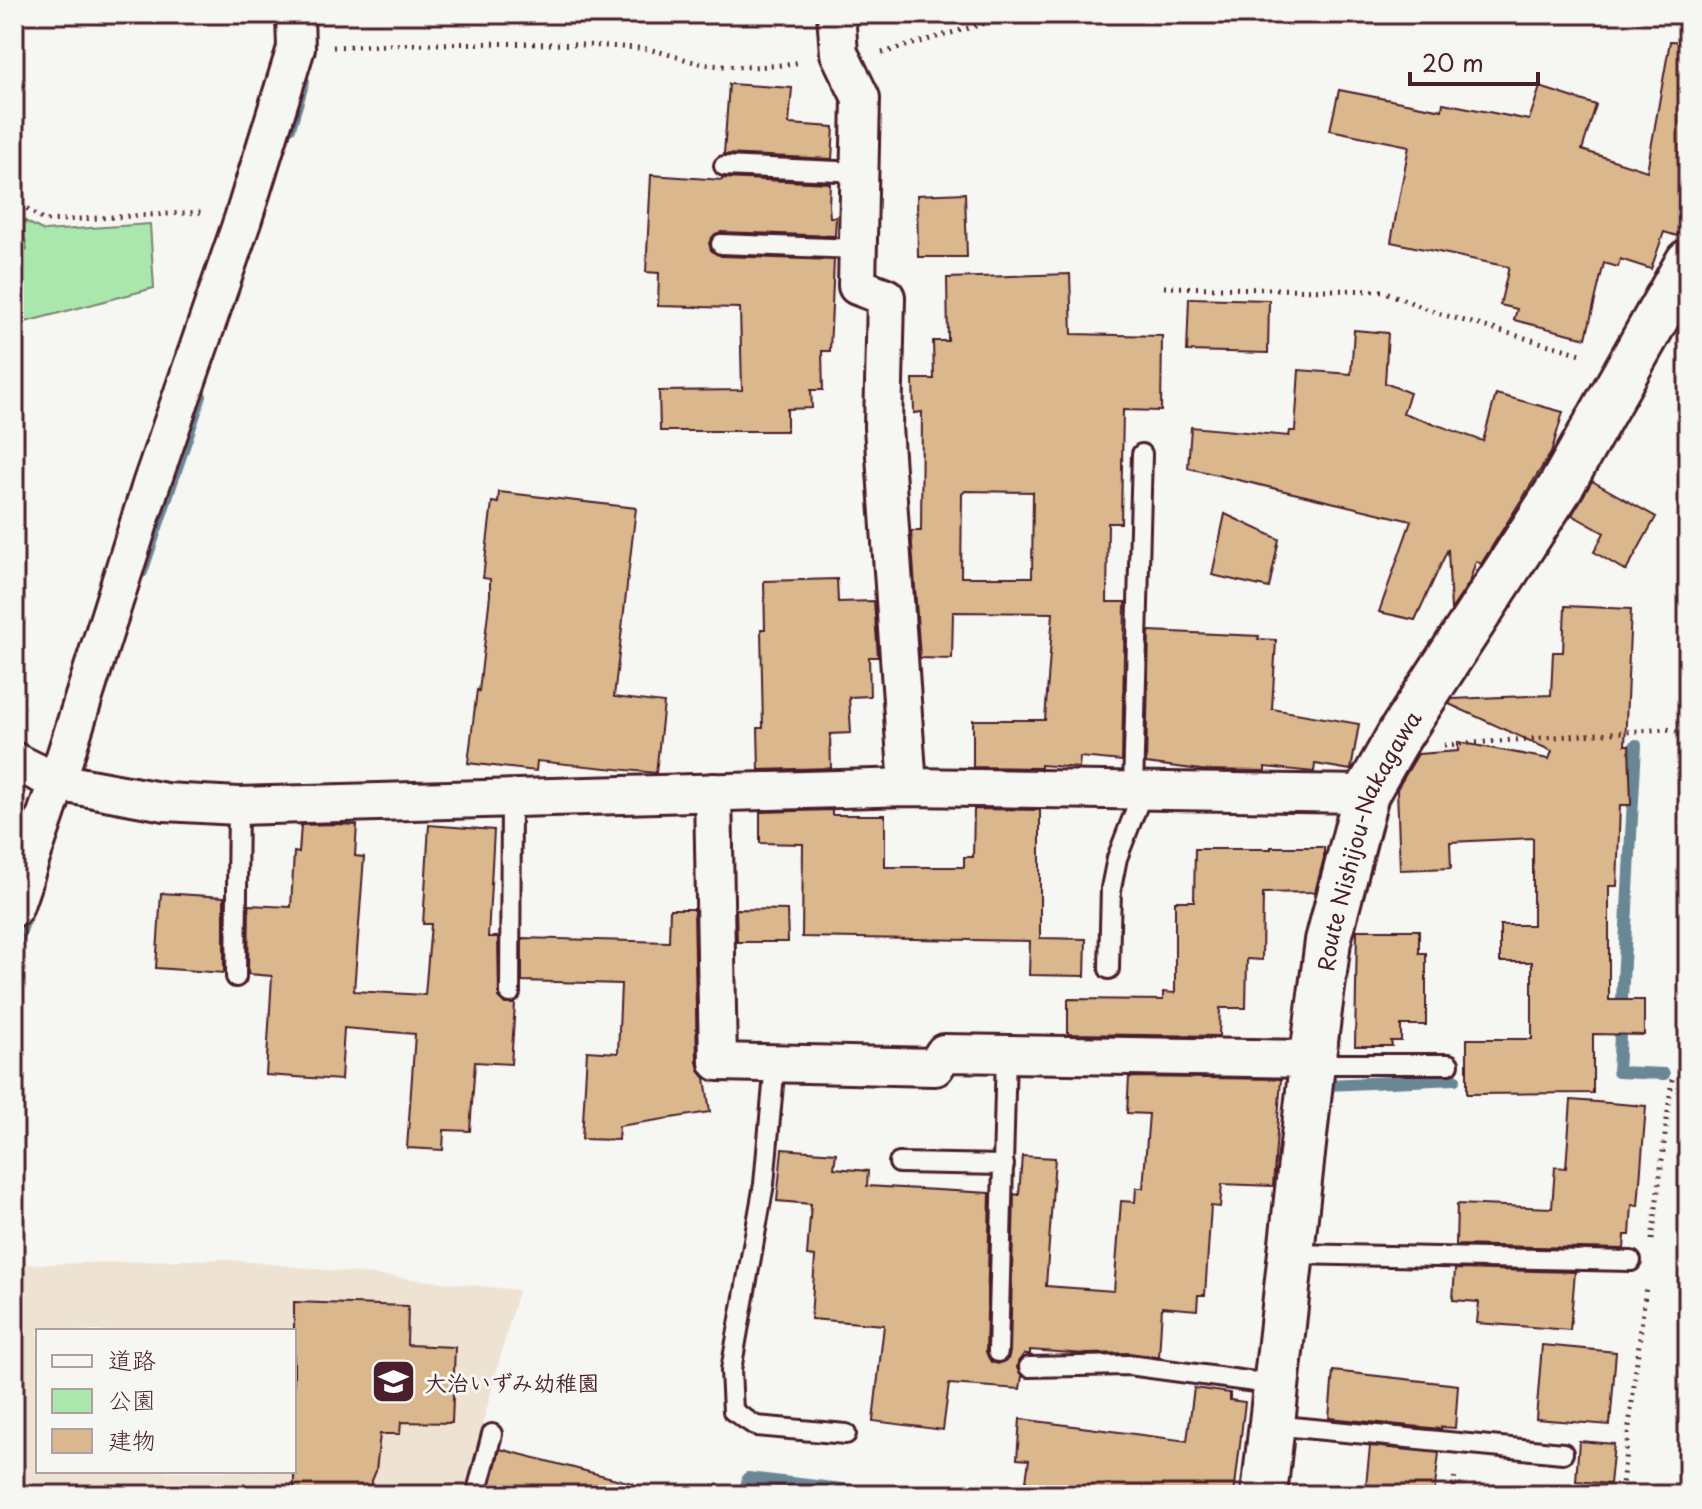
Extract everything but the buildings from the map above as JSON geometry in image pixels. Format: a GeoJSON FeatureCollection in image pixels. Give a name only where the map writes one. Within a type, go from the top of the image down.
{"type":"FeatureCollection","features":[{"type":"Feature","properties":{"kind":"main road","name":"Route Nishijou-Nakagawa"},"geometry":{"type":"LineString","coordinates":[[1264,1495],[1328,941],[1366,794],[1400,734],[1560,488],[1688,262]]}},
{"type":"Feature","properties":{"kind":"street"},"geometry":{"type":"LineString","coordinates":[[836,14],[839,53],[861,98],[857,286],[886,297],[883,427],[908,787]]}},
{"type":"Feature","properties":{"kind":"street"},"geometry":{"type":"LineString","coordinates":[[14,908],[151,485],[243,219],[296,31]]}},
{"type":"Feature","properties":{"kind":"street"},"geometry":{"type":"LineString","coordinates":[[14,761],[57,782],[165,802],[238,806],[908,787],[1366,794]]}},
{"type":"Feature","properties":{"kind":"street"},"geometry":{"type":"LineString","coordinates":[[713,792],[718,1062],[935,1067],[944,1053],[1312,1062]]}},
{"type":"Feature","properties":{"kind":"lane"},"geometry":{"type":"LineString","coordinates":[[724,166],[860,172]]}},
{"type":"Feature","properties":{"kind":"lane"},"geometry":{"type":"LineString","coordinates":[[721,244],[858,249]]}},
{"type":"Feature","properties":{"kind":"lane"},"geometry":{"type":"LineString","coordinates":[[1109,969],[1111,888],[1138,791],[1142,454]]}},
{"type":"Feature","properties":{"kind":"lane"},"geometry":{"type":"LineString","coordinates":[[510,993],[511,798]]}},
{"type":"Feature","properties":{"kind":"lane"},"geometry":{"type":"LineString","coordinates":[[236,977],[238,806]]}},
{"type":"Feature","properties":{"kind":"lane"},"geometry":{"type":"LineString","coordinates":[[998,1352],[1006,1054]]}},
{"type":"Feature","properties":{"kind":"lane"},"geometry":{"type":"LineString","coordinates":[[1312,1062],[1449,1064]]}},
{"type":"Feature","properties":{"kind":"lane"},"geometry":{"type":"LineString","coordinates":[[775,1063],[764,1184],[731,1370],[733,1411],[756,1426],[846,1434]]}},
{"type":"Feature","properties":{"kind":"lane"},"geometry":{"type":"LineString","coordinates":[[899,1163],[1004,1165]]}},
{"type":"Feature","properties":{"kind":"lane"},"geometry":{"type":"LineString","coordinates":[[1292,1254],[1631,1261]]}},
{"type":"Feature","properties":{"kind":"lane"},"geometry":{"type":"LineString","coordinates":[[1029,1367],[1129,1365],[1275,1405],[1563,1453]]}},
{"type":"Feature","properties":{"kind":"lane"},"geometry":{"type":"LineString","coordinates":[[476,1495],[492,1434]]}},
{"type":"Feature","properties":{"kind":"path"},"geometry":{"type":"LineString","coordinates":[[296,31],[422,44],[643,49],[704,64],[779,66],[839,53],[883,53],[1017,14]]}},
{"type":"Feature","properties":{"kind":"path"},"geometry":{"type":"LineString","coordinates":[[14,199],[44,221],[214,211],[243,219]]}},
{"type":"Feature","properties":{"kind":"path"},"geometry":{"type":"LineString","coordinates":[[1164,287],[1383,291],[1437,313],[1628,367]]}},
{"type":"Feature","properties":{"kind":"path"},"geometry":{"type":"LineString","coordinates":[[1400,734],[1444,745],[1667,729],[1688,735]]}},
{"type":"Feature","properties":{"kind":"path"},"geometry":{"type":"LineString","coordinates":[[1651,1247],[1672,1079]]}},
{"type":"Feature","properties":{"kind":"path"},"geometry":{"type":"LineString","coordinates":[[1545,1485],[1621,1493],[1647,1278]]}},
{"type":"Feature","properties":{"kind":"path"},"geometry":{"type":"LineString","coordinates":[[1455,1476],[1470,1477]]}},
{"type":"Feature","properties":{"kind":"shaded area","name":"大治いずみ幼稚園"},"geometry":{"type":"Polygon","coordinates":[[[222,1259],[518,1290],[464,1495],[14,1495],[14,1265],[222,1259]]]}},
{"type":"Feature","properties":{"kind":"green space"},"geometry":{"type":"Polygon","coordinates":[[[21,219],[44,231],[150,224],[154,288],[14,325],[14,254],[27,250],[21,219]]]}},
{"type":"Feature","properties":{"kind":"waterway"},"geometry":{"type":"LineString","coordinates":[[290,128],[304,81]]}},
{"type":"Feature","properties":{"kind":"waterway"},"geometry":{"type":"LineString","coordinates":[[142,572],[201,396]]}},
{"type":"Feature","properties":{"kind":"waterway"},"geometry":{"type":"LineString","coordinates":[[1636,745],[1618,1072],[1664,1074]]}},
{"type":"Feature","properties":{"kind":"waterway"},"geometry":{"type":"LineString","coordinates":[[14,952],[29,907]]}},
{"type":"Feature","properties":{"kind":"waterway"},"geometry":{"type":"LineString","coordinates":[[1328,1085],[1455,1079]]}},
{"type":"Feature","properties":{"kind":"waterway"},"geometry":{"type":"LineString","coordinates":[[744,1495],[748,1478],[893,1495]]}},
{"type":"Feature","properties":{"kind":"place","name":"大治いずみ幼稚園"},"geometry":{"type":"Point","coordinates":[394,1381]}}]}
